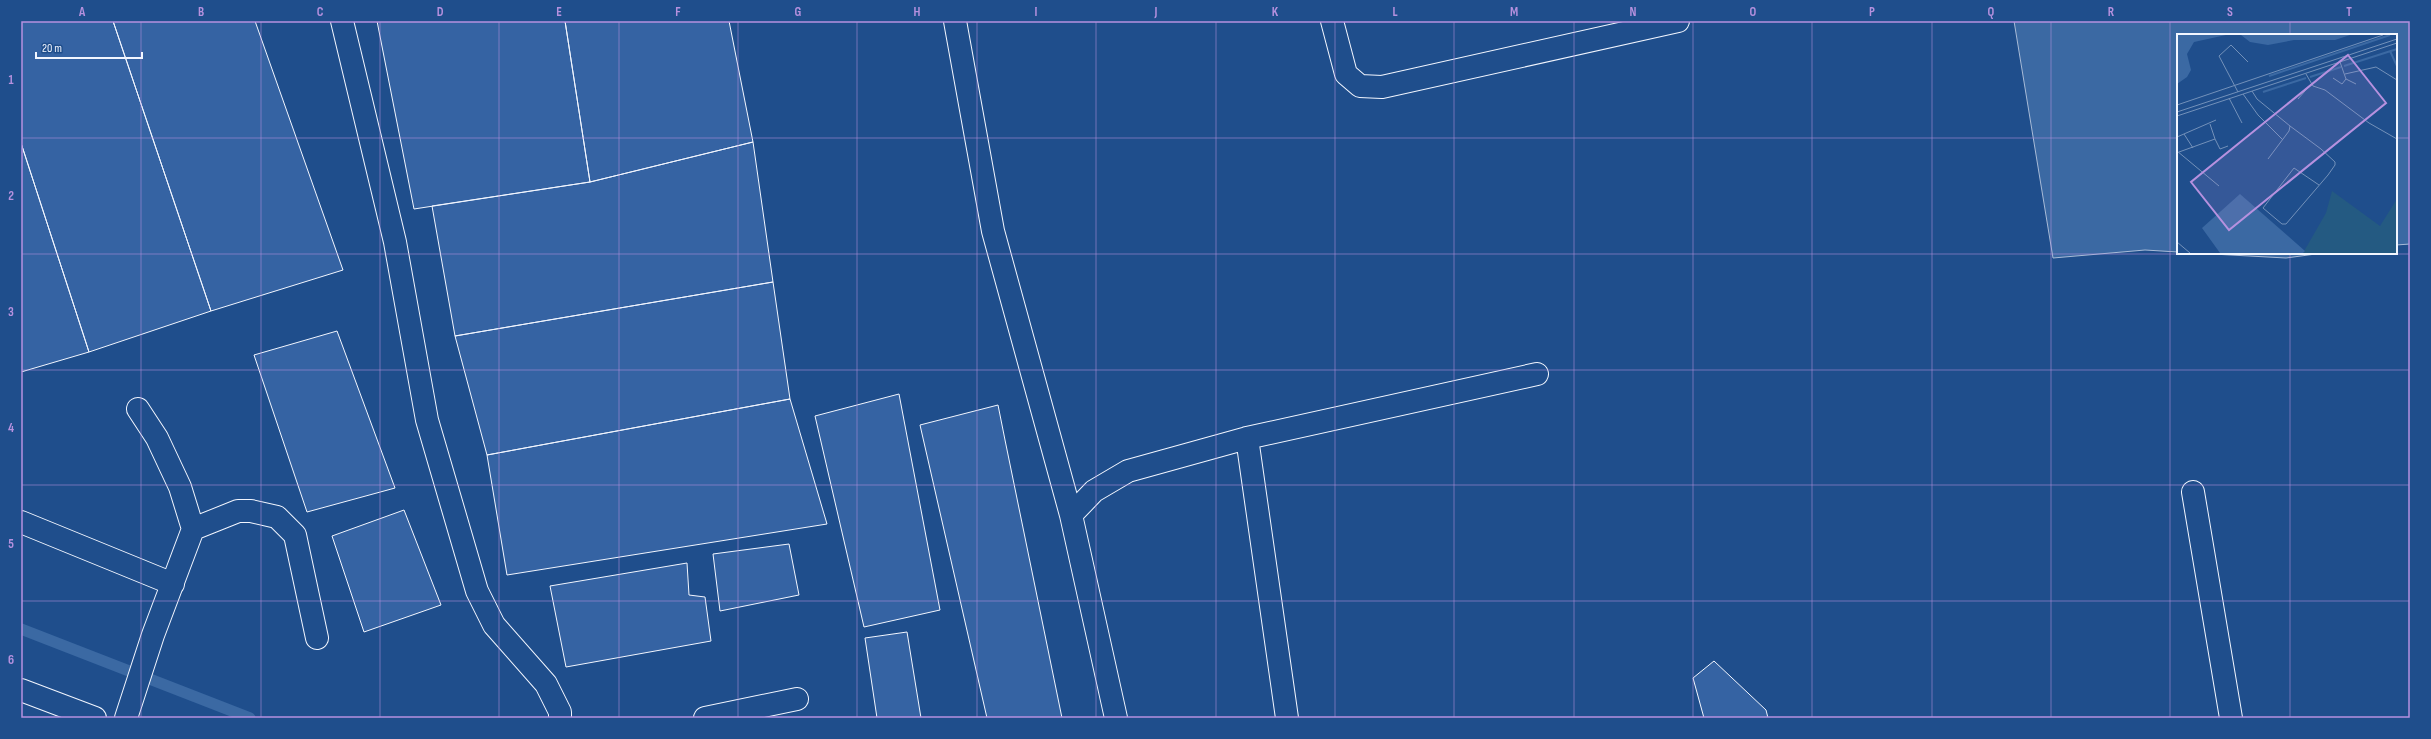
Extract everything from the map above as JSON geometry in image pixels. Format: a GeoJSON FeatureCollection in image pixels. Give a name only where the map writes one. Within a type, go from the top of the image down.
{"type":"FeatureCollection","features":[{"type":"Feature","properties":{"kind":"main road"},"geometry":{"type":"LineString","coordinates":[[342,21],[396,242],[427,420],[477,591],[494,625],[546,684],[560,718]]}},
{"type":"Feature","properties":{"kind":"main road"},"geometry":{"type":"LineString","coordinates":[[955,21],[993,231],[1071,516],[1116,718]]}},
{"type":"Feature","properties":{"kind":"main road"},"geometry":{"type":"LineString","coordinates":[[1332,21],[1346,74],[1360,86],[1382,87],[1678,21]]}},
{"type":"Feature","properties":{"kind":"main road"},"geometry":{"type":"LineString","coordinates":[[1071,516],[1094,491],[1128,471],[1247,438],[1537,374]]}},
{"type":"Feature","properties":{"kind":"main road"},"geometry":{"type":"LineString","coordinates":[[126,718],[153,635],[174,584],[193,529],[180,487],[157,438],[138,408]]}},
{"type":"Feature","properties":{"kind":"main road"},"geometry":{"type":"LineString","coordinates":[[1247,438],[1287,718]]}},
{"type":"Feature","properties":{"kind":"main road"},"geometry":{"type":"LineString","coordinates":[[2193,492],[2231,718]]}},
{"type":"Feature","properties":{"kind":"main road"},"geometry":{"type":"LineString","coordinates":[[193,529],[238,511],[251,510],[277,517],[295,534],[317,638]]}},
{"type":"Feature","properties":{"kind":"main road"},"geometry":{"type":"LineString","coordinates":[[21,522],[174,584]]}},
{"type":"Feature","properties":{"kind":"main road"},"geometry":{"type":"LineString","coordinates":[[21,690],[95,718]]}},
{"type":"Feature","properties":{"kind":"main road"},"geometry":{"type":"LineString","coordinates":[[705,718],[797,699]]}},
{"type":"Feature","properties":{"kind":"water"},"geometry":{"type":"Polygon","coordinates":[[[2014,21],[2410,21],[2410,244],[2397,245],[2397,34],[2177,34],[2177,252],[2145,250],[2053,258],[2014,21]]]}},
{"type":"Feature","properties":{"kind":"water"},"geometry":{"type":"Polygon","coordinates":[[[2212,254],[2316,254],[2286,258],[2212,254]]]}},
{"type":"Feature","properties":{"kind":"building"},"geometry":{"type":"Polygon","coordinates":[[[21,21],[113,21],[211,311],[89,352],[21,143],[21,21]]]}},
{"type":"Feature","properties":{"kind":"building"},"geometry":{"type":"Polygon","coordinates":[[[113,21],[255,21],[343,270],[211,311],[113,21]]]}},
{"type":"Feature","properties":{"kind":"building"},"geometry":{"type":"Polygon","coordinates":[[[377,21],[565,21],[590,182],[414,209],[377,21]]]}},
{"type":"Feature","properties":{"kind":"building"},"geometry":{"type":"Polygon","coordinates":[[[565,21],[729,21],[753,142],[590,182],[565,21]]]}},
{"type":"Feature","properties":{"kind":"building"},"geometry":{"type":"Polygon","coordinates":[[[753,142],[773,282],[455,336],[432,206],[590,182],[753,142]]]}},
{"type":"Feature","properties":{"kind":"building"},"geometry":{"type":"Polygon","coordinates":[[[21,143],[89,352],[21,372],[21,143]]]}},
{"type":"Feature","properties":{"kind":"building"},"geometry":{"type":"Polygon","coordinates":[[[773,282],[790,399],[487,455],[455,336],[773,282]]]}},
{"type":"Feature","properties":{"kind":"building"},"geometry":{"type":"Polygon","coordinates":[[[337,331],[395,488],[307,512],[254,355],[337,331]]]}},
{"type":"Feature","properties":{"kind":"building"},"geometry":{"type":"Polygon","coordinates":[[[899,394],[940,610],[864,627],[815,416],[899,394]]]}},
{"type":"Feature","properties":{"kind":"building"},"geometry":{"type":"Polygon","coordinates":[[[790,399],[827,524],[507,575],[487,455],[790,399]]]}},
{"type":"Feature","properties":{"kind":"building"},"geometry":{"type":"Polygon","coordinates":[[[998,405],[1062,718],[987,718],[920,425],[998,405]]]}},
{"type":"Feature","properties":{"kind":"building"},"geometry":{"type":"Polygon","coordinates":[[[404,510],[441,605],[364,632],[332,536],[404,510]]]}},
{"type":"Feature","properties":{"kind":"building"},"geometry":{"type":"Polygon","coordinates":[[[789,544],[799,595],[720,611],[713,554],[789,544]]]}},
{"type":"Feature","properties":{"kind":"building"},"geometry":{"type":"Polygon","coordinates":[[[687,563],[689,595],[705,597],[711,641],[566,667],[550,586],[687,563]]]}},
{"type":"Feature","properties":{"kind":"building"},"geometry":{"type":"Polygon","coordinates":[[[907,632],[921,718],[877,718],[865,638],[907,632]]]}},
{"type":"Feature","properties":{"kind":"building"},"geometry":{"type":"Polygon","coordinates":[[[1714,661],[1766,710],[1768,718],[1704,718],[1693,678],[1714,661]]]}},
{"type":"Feature","properties":{"kind":"waterway"},"geometry":{"type":"LineString","coordinates":[[21,629],[250,718]]}}]}
